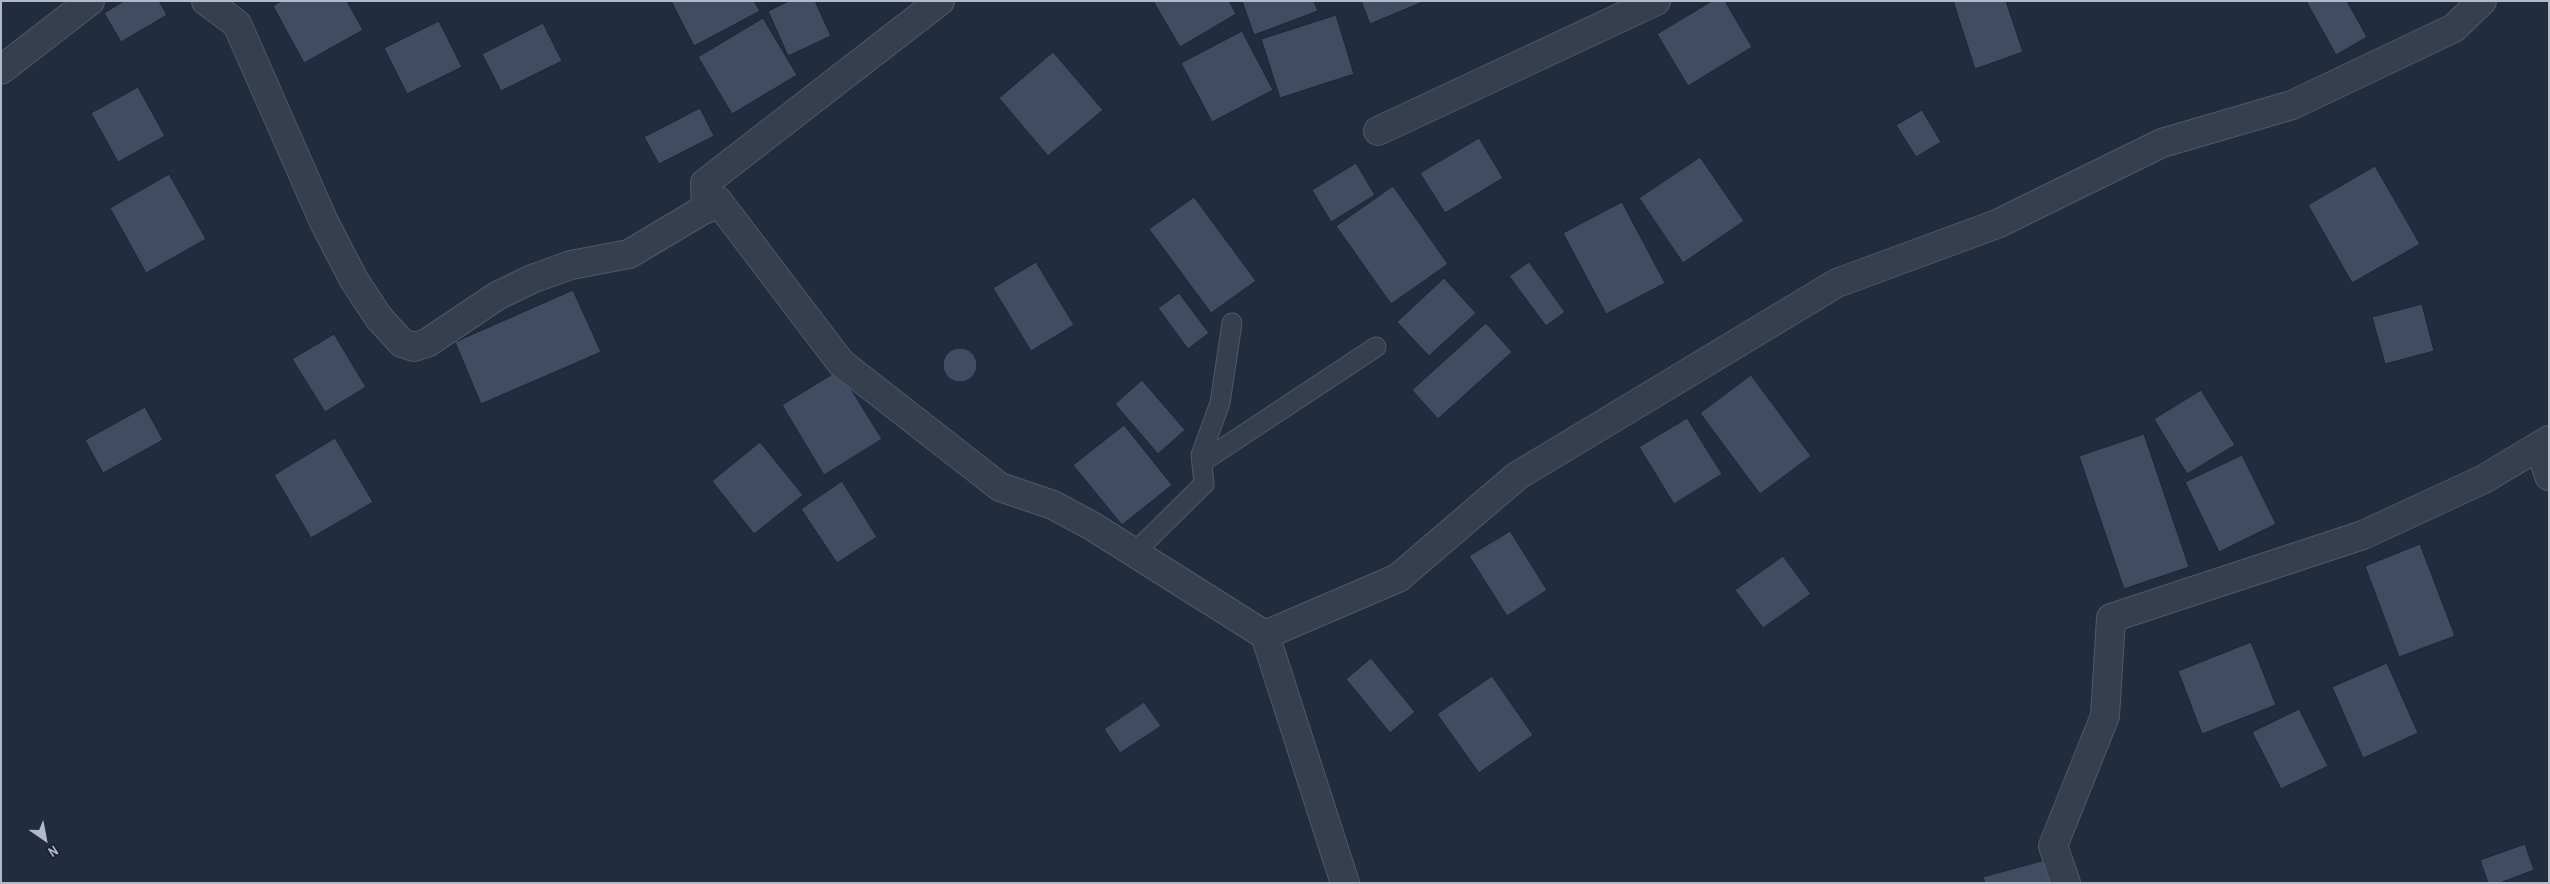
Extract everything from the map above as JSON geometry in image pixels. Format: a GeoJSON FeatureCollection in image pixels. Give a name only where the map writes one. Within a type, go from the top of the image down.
{"type":"FeatureCollection","features":[{"type":"Feature","properties":{"kind":"street"},"geometry":{"type":"LineString","coordinates":[[1,70],[90,1]]}},
{"type":"Feature","properties":{"kind":"street"},"geometry":{"type":"LineString","coordinates":[[206,1],[237,24],[324,222],[354,280],[379,318],[402,342],[414,347],[427,343],[496,296],[523,283],[571,265],[629,254],[718,201],[841,363],[1000,487],[1053,505],[1092,526],[1265,635],[1345,883]]}},
{"type":"Feature","properties":{"kind":"street"},"geometry":{"type":"LineString","coordinates":[[706,209],[705,184],[940,1]]}},
{"type":"Feature","properties":{"kind":"street"},"geometry":{"type":"LineString","coordinates":[[1378,131],[1656,1]]}},
{"type":"Feature","properties":{"kind":"street"},"geometry":{"type":"LineString","coordinates":[[1265,635],[1398,578],[1517,476],[1837,283],[1997,224],[2162,143],[2292,105],[2454,28],[2482,1]]}},
{"type":"Feature","properties":{"kind":"street"},"geometry":{"type":"LineString","coordinates":[[2066,883],[2053,846],[2105,716],[2111,618],[2363,535],[2484,479],[2544,443],[2549,476]]}},
{"type":"Feature","properties":{"kind":"lane"},"geometry":{"type":"LineString","coordinates":[[1135,552],[1204,484],[1202,455],[1220,404],[1232,323]]}},
{"type":"Feature","properties":{"kind":"lane"},"geometry":{"type":"LineString","coordinates":[[1202,462],[1376,347]]}},
{"type":"Feature","properties":{"kind":"building"},"geometry":{"type":"Polygon","coordinates":[[[124,1],[159,1],[167,15],[121,42],[104,13],[124,1]]]}},
{"type":"Feature","properties":{"kind":"building"},"geometry":{"type":"Polygon","coordinates":[[[281,1],[347,1],[363,30],[304,63],[273,6],[281,1]]]}},
{"type":"Feature","properties":{"kind":"building"},"geometry":{"type":"Polygon","coordinates":[[[671,1],[754,1],[760,11],[694,46],[671,1]]]}},
{"type":"Feature","properties":{"kind":"building"},"geometry":{"type":"Polygon","coordinates":[[[789,1],[815,1],[831,36],[788,56],[768,11],[789,1]]]}},
{"type":"Feature","properties":{"kind":"building"},"geometry":{"type":"Polygon","coordinates":[[[1153,1],[1229,1],[1236,14],[1180,47],[1153,1]]]}},
{"type":"Feature","properties":{"kind":"building"},"geometry":{"type":"Polygon","coordinates":[[[1242,1],[1314,1],[1318,11],[1254,35],[1242,1]]]}},
{"type":"Feature","properties":{"kind":"building"},"geometry":{"type":"Polygon","coordinates":[[[1361,1],[1425,1],[1370,24],[1361,1]]]}},
{"type":"Feature","properties":{"kind":"building"},"geometry":{"type":"Polygon","coordinates":[[[1712,1],[1725,1],[1752,47],[1688,86],[1657,34],[1712,1]]]}},
{"type":"Feature","properties":{"kind":"building"},"geometry":{"type":"Polygon","coordinates":[[[1953,1],[2006,1],[2023,52],[1975,69],[1953,1]]]}},
{"type":"Feature","properties":{"kind":"building"},"geometry":{"type":"Polygon","coordinates":[[[2306,1],[2347,1],[2367,37],[2336,55],[2306,1]]]}},
{"type":"Feature","properties":{"kind":"building"},"geometry":{"type":"Polygon","coordinates":[[[1336,15],[1354,74],[1280,98],[1261,39],[1336,15]]]}},
{"type":"Feature","properties":{"kind":"building"},"geometry":{"type":"Polygon","coordinates":[[[763,18],[797,75],[732,114],[698,57],[763,18]]]}},
{"type":"Feature","properties":{"kind":"building"},"geometry":{"type":"Polygon","coordinates":[[[439,21],[462,67],[407,94],[384,48],[439,21]]]}},
{"type":"Feature","properties":{"kind":"building"},"geometry":{"type":"Polygon","coordinates":[[[543,23],[562,61],[501,91],[482,54],[543,23]]]}},
{"type":"Feature","properties":{"kind":"building"},"geometry":{"type":"Polygon","coordinates":[[[1242,31],[1273,90],[1212,122],[1181,63],[1242,31]]]}},
{"type":"Feature","properties":{"kind":"building"},"geometry":{"type":"Polygon","coordinates":[[[1053,52],[1103,110],[1048,156],[999,98],[1053,52]]]}},
{"type":"Feature","properties":{"kind":"building"},"geometry":{"type":"Polygon","coordinates":[[[138,87],[165,136],[118,162],[91,113],[138,87]]]}},
{"type":"Feature","properties":{"kind":"building"},"geometry":{"type":"Polygon","coordinates":[[[700,108],[714,136],[659,164],[644,137],[700,108]]]}},
{"type":"Feature","properties":{"kind":"building"},"geometry":{"type":"Polygon","coordinates":[[[1922,110],[1941,142],[1916,157],[1896,125],[1922,110]]]}},
{"type":"Feature","properties":{"kind":"building"},"geometry":{"type":"Polygon","coordinates":[[[1479,138],[1503,178],[1445,213],[1420,173],[1479,138]]]}},
{"type":"Feature","properties":{"kind":"building"},"geometry":{"type":"Polygon","coordinates":[[[1700,157],[1744,221],[1683,263],[1639,198],[1700,157]]]}},
{"type":"Feature","properties":{"kind":"building"},"geometry":{"type":"Polygon","coordinates":[[[1356,163],[1375,195],[1331,222],[1312,190],[1356,163]]]}},
{"type":"Feature","properties":{"kind":"building"},"geometry":{"type":"Polygon","coordinates":[[[2375,166],[2420,244],[2352,283],[2308,205],[2375,166]]]}},
{"type":"Feature","properties":{"kind":"building"},"geometry":{"type":"Polygon","coordinates":[[[169,174],[206,239],[146,273],[110,208],[169,174]]]}},
{"type":"Feature","properties":{"kind":"building"},"geometry":{"type":"Polygon","coordinates":[[[1393,186],[1448,264],[1391,304],[1336,226],[1393,186]]]}},
{"type":"Feature","properties":{"kind":"building"},"geometry":{"type":"Polygon","coordinates":[[[1194,197],[1256,281],[1211,313],[1149,229],[1194,197]]]}},
{"type":"Feature","properties":{"kind":"building"},"geometry":{"type":"Polygon","coordinates":[[[1622,202],[1665,283],[1606,314],[1563,233],[1622,202]]]}},
{"type":"Feature","properties":{"kind":"building"},"geometry":{"type":"Polygon","coordinates":[[[1036,262],[1074,325],[1031,351],[993,288],[1036,262]]]}},
{"type":"Feature","properties":{"kind":"building"},"geometry":{"type":"Polygon","coordinates":[[[1529,262],[1565,312],[1546,326],[1509,276],[1529,262]]]}},
{"type":"Feature","properties":{"kind":"building"},"geometry":{"type":"Polygon","coordinates":[[[1444,278],[1476,313],[1429,356],[1397,322],[1444,278]]]}},
{"type":"Feature","properties":{"kind":"building"},"geometry":{"type":"Polygon","coordinates":[[[573,290],[601,352],[481,404],[455,342],[573,290]]]}},
{"type":"Feature","properties":{"kind":"building"},"geometry":{"type":"Polygon","coordinates":[[[1179,293],[1209,333],[1188,349],[1158,308],[1179,293]]]}},
{"type":"Feature","properties":{"kind":"building"},"geometry":{"type":"Polygon","coordinates":[[[2422,304],[2434,351],[2385,364],[2372,317],[2422,304]]]}},
{"type":"Feature","properties":{"kind":"building"},"geometry":{"type":"Polygon","coordinates":[[[1486,323],[1512,352],[1438,419],[1412,390],[1486,323]]]}},
{"type":"Feature","properties":{"kind":"building"},"geometry":{"type":"Polygon","coordinates":[[[334,334],[366,387],[325,412],[292,359],[334,334]]]}},
{"type":"Feature","properties":{"kind":"building"},"geometry":{"type":"Polygon","coordinates":[[[960,348],[967,349],[972,353],[976,358],[976,372],[972,377],[967,381],[960,382],[953,381],[948,377],[944,372],[943,365],[944,358],[948,353],[953,349],[960,348]]]}},
{"type":"Feature","properties":{"kind":"building"},"geometry":{"type":"Polygon","coordinates":[[[839,370],[882,439],[824,475],[782,405],[839,370]]]}},
{"type":"Feature","properties":{"kind":"building"},"geometry":{"type":"Polygon","coordinates":[[[1751,375],[1811,456],[1760,494],[1700,413],[1751,375]]]}},
{"type":"Feature","properties":{"kind":"building"},"geometry":{"type":"Polygon","coordinates":[[[1142,380],[1185,430],[1158,454],[1115,404],[1142,380]]]}},
{"type":"Feature","properties":{"kind":"building"},"geometry":{"type":"Polygon","coordinates":[[[2201,390],[2235,445],[2187,474],[2154,419],[2201,390]]]}},
{"type":"Feature","properties":{"kind":"building"},"geometry":{"type":"Polygon","coordinates":[[[145,407],[163,440],[103,473],[85,440],[145,407]]]}},
{"type":"Feature","properties":{"kind":"building"},"geometry":{"type":"Polygon","coordinates":[[[1687,418],[1722,474],[1674,504],[1639,447],[1687,418]]]}},
{"type":"Feature","properties":{"kind":"building"},"geometry":{"type":"Polygon","coordinates":[[[1124,425],[1172,485],[1122,525],[1073,465],[1124,425]]]}},
{"type":"Feature","properties":{"kind":"building"},"geometry":{"type":"Polygon","coordinates":[[[2144,434],[2189,567],[2124,589],[2079,456],[2144,434]]]}},
{"type":"Feature","properties":{"kind":"building"},"geometry":{"type":"Polygon","coordinates":[[[335,438],[373,502],[311,538],[274,475],[335,438]]]}},
{"type":"Feature","properties":{"kind":"building"},"geometry":{"type":"Polygon","coordinates":[[[760,442],[803,495],[754,534],[712,481],[760,442]]]}},
{"type":"Feature","properties":{"kind":"building"},"geometry":{"type":"Polygon","coordinates":[[[2242,455],[2276,524],[2219,552],[2185,482],[2242,455]]]}},
{"type":"Feature","properties":{"kind":"building"},"geometry":{"type":"Polygon","coordinates":[[[842,481],[877,537],[837,563],[801,509],[842,481]]]}},
{"type":"Feature","properties":{"kind":"building"},"geometry":{"type":"Polygon","coordinates":[[[1510,531],[1547,590],[1507,616],[1469,556],[1510,531]]]}},
{"type":"Feature","properties":{"kind":"building"},"geometry":{"type":"Polygon","coordinates":[[[2420,544],[2455,636],[2399,657],[2365,566],[2420,544]]]}},
{"type":"Feature","properties":{"kind":"building"},"geometry":{"type":"Polygon","coordinates":[[[1783,556],[1811,594],[1763,628],[1735,590],[1783,556]]]}},
{"type":"Feature","properties":{"kind":"building"},"geometry":{"type":"Polygon","coordinates":[[[2251,642],[2276,705],[2202,734],[2178,671],[2251,642]]]}},
{"type":"Feature","properties":{"kind":"building"},"geometry":{"type":"Polygon","coordinates":[[[1371,658],[1415,712],[1390,733],[1346,679],[1371,658]]]}},
{"type":"Feature","properties":{"kind":"building"},"geometry":{"type":"Polygon","coordinates":[[[2387,663],[2418,733],[2363,758],[2332,687],[2387,663]]]}},
{"type":"Feature","properties":{"kind":"building"},"geometry":{"type":"Polygon","coordinates":[[[1492,676],[1533,735],[1479,773],[1437,714],[1492,676]]]}},
{"type":"Feature","properties":{"kind":"building"},"geometry":{"type":"Polygon","coordinates":[[[1144,702],[1161,726],[1120,753],[1104,729],[1144,702]]]}},
{"type":"Feature","properties":{"kind":"building"},"geometry":{"type":"Polygon","coordinates":[[[2299,709],[2328,766],[2281,789],[2252,732],[2299,709]]]}},
{"type":"Feature","properties":{"kind":"building"},"geometry":{"type":"Polygon","coordinates":[[[2525,844],[2534,870],[2500,883],[2488,883],[2480,860],[2525,844]]]}},
{"type":"Feature","properties":{"kind":"building"},"geometry":{"type":"Polygon","coordinates":[[[2045,860],[2051,883],[1985,883],[1983,877],[2045,860]]]}}]}
